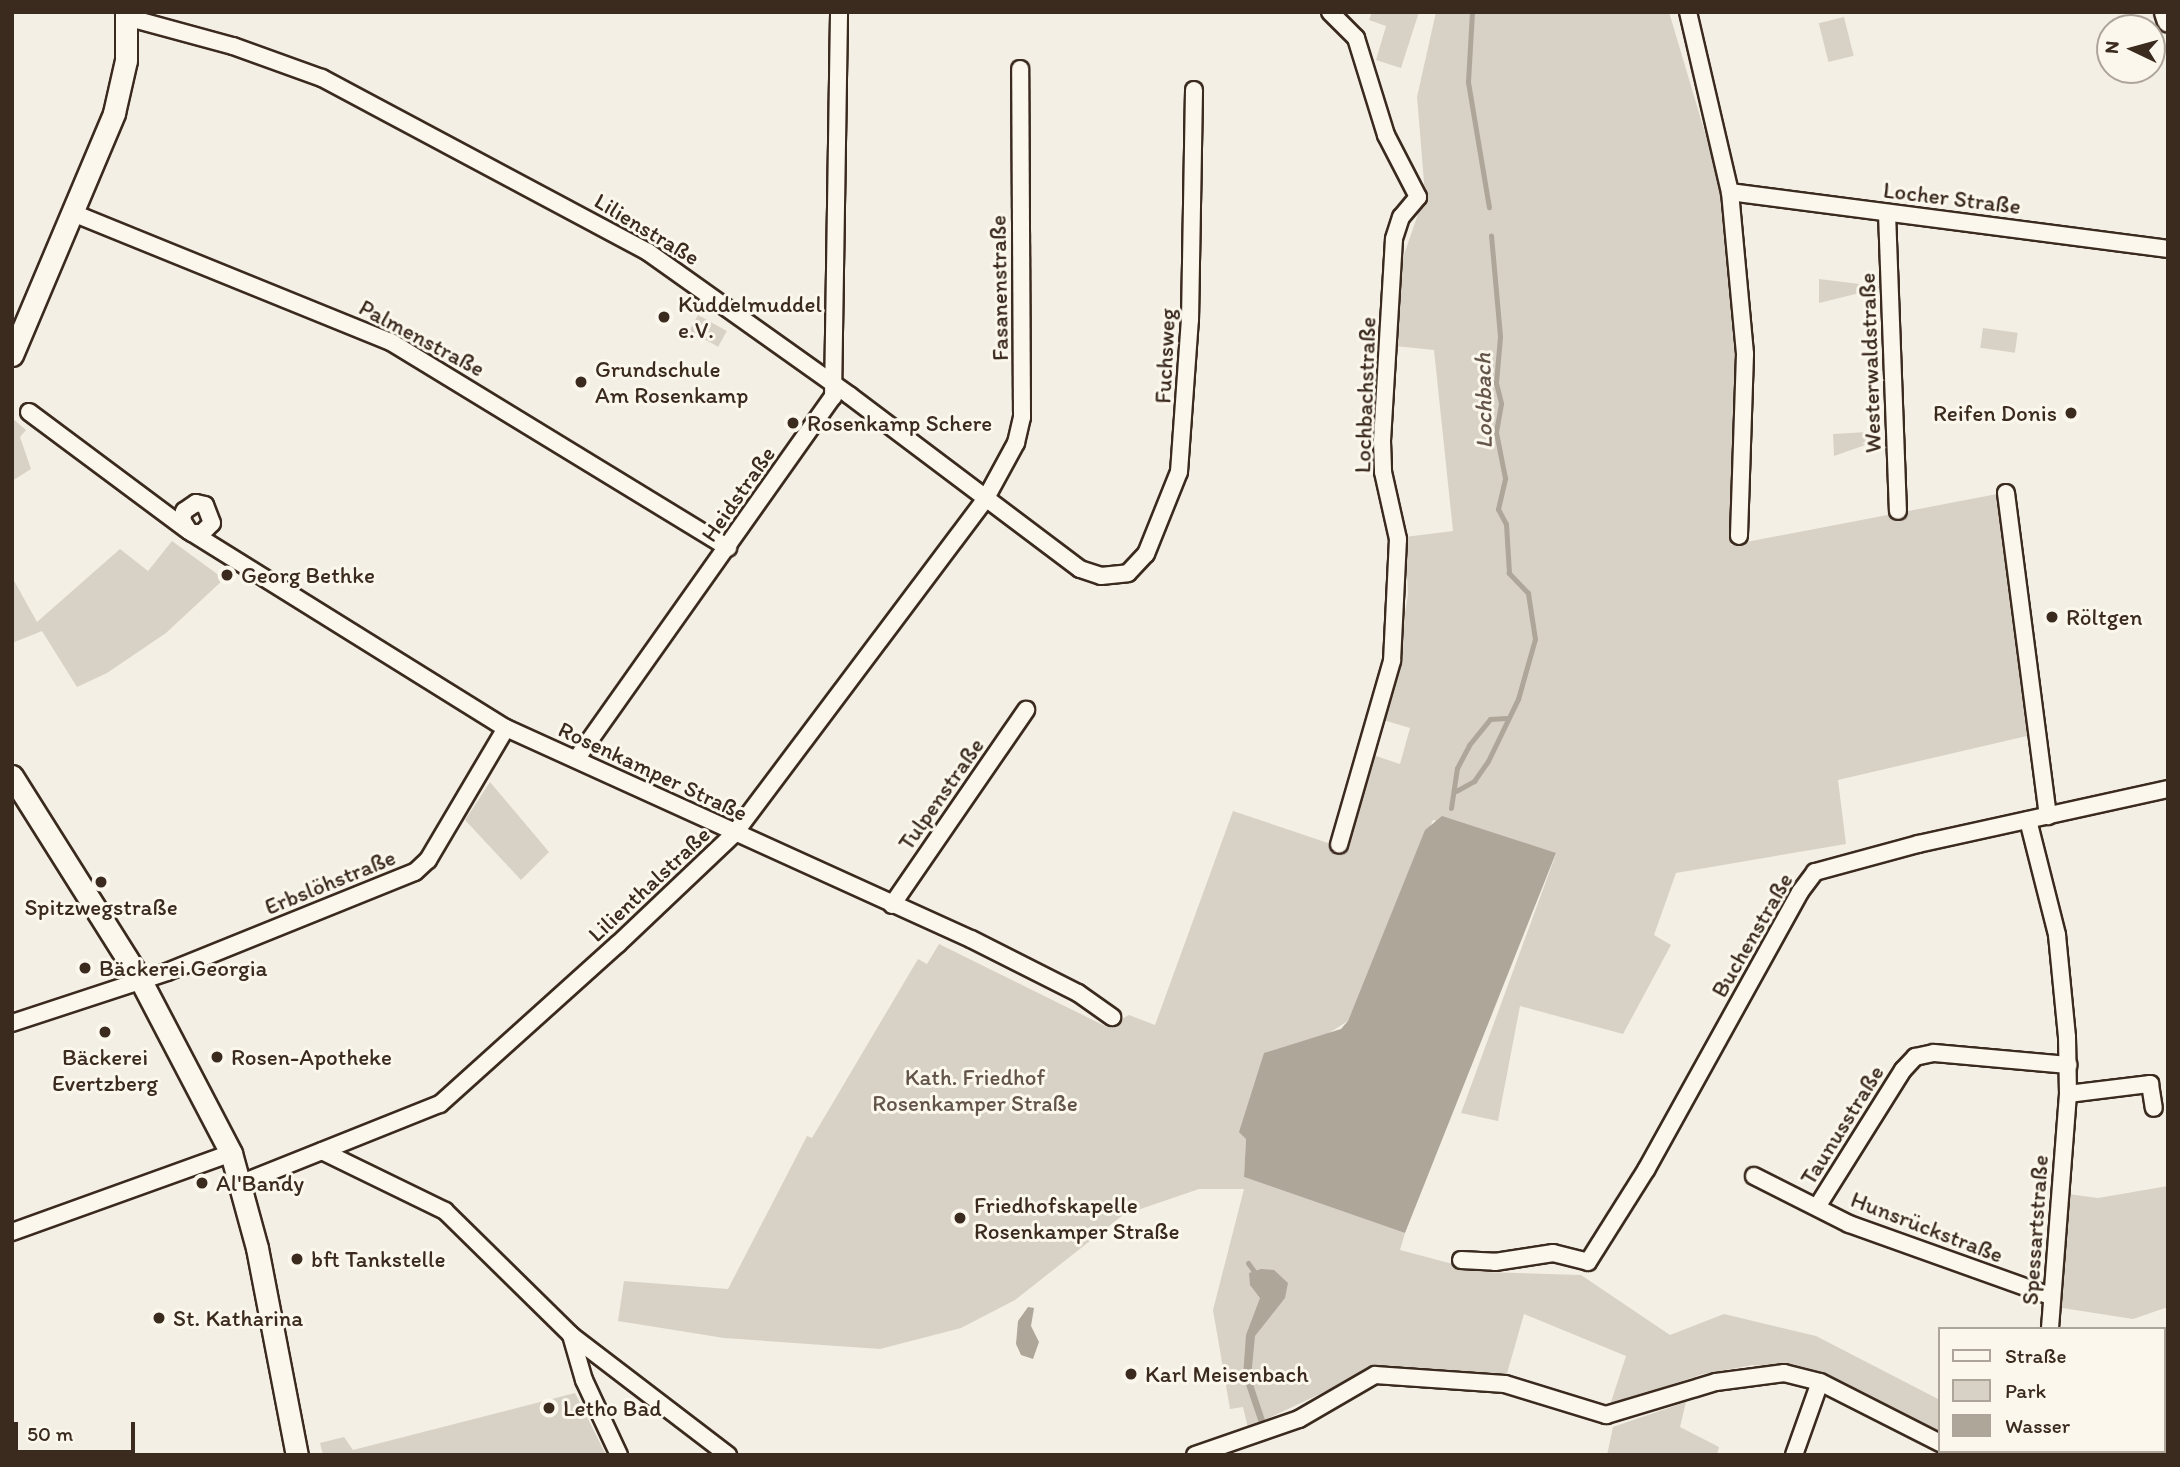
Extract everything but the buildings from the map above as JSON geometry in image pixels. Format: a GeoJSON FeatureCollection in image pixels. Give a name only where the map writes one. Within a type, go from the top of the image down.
{"type":"FeatureCollection","features":[{"type":"Feature","properties":{"kind":"main road"},"geometry":{"type":"LineString","coordinates":[[2165,12],[2168,21]]}},
{"type":"Feature","properties":{"kind":"main road"},"geometry":{"type":"LineString","coordinates":[[12,355],[118,102],[126,61],[126,15]]}},
{"type":"Feature","properties":{"kind":"main road"},"geometry":{"type":"LineString","coordinates":[[12,776],[141,981],[231,1153],[242,1183],[297,1455]]}},
{"type":"Feature","properties":{"kind":"street","name":"Heidstraße"},"geometry":{"type":"LineString","coordinates":[[577,758],[830,403],[835,384],[839,12]]}},
{"type":"Feature","properties":{"kind":"street","name":"Lochbachstraße"},"geometry":{"type":"LineString","coordinates":[[1330,12],[1356,38],[1386,135],[1418,197],[1397,226],[1391,269],[1382,458],[1398,539],[1392,661],[1339,845]]}},
{"type":"Feature","properties":{"kind":"street"},"geometry":{"type":"LineString","coordinates":[[1688,12],[1730,192],[1745,354],[1739,536]]}},
{"type":"Feature","properties":{"kind":"street","name":"Lilienstraße"},"geometry":{"type":"LineString","coordinates":[[126,15],[233,46],[363,98],[648,252],[835,384],[1093,575]]}},
{"type":"Feature","properties":{"kind":"street","name":"Fasanenstraße"},"geometry":{"type":"LineString","coordinates":[[986,498],[1016,443],[1022,417],[1020,69]]}},
{"type":"Feature","properties":{"kind":"street","name":"Fuchsweg"},"geometry":{"type":"LineString","coordinates":[[1093,575],[1119,575],[1137,566],[1168,507],[1179,472],[1190,320],[1194,90]]}},
{"type":"Feature","properties":{"kind":"street","name":"Locher Straße"},"geometry":{"type":"LineString","coordinates":[[1730,192],[2168,250]]}},
{"type":"Feature","properties":{"kind":"street","name":"Palmenstraße"},"geometry":{"type":"LineString","coordinates":[[73,213],[391,342],[728,548]]}},
{"type":"Feature","properties":{"kind":"street","name":"Westerwaldstraße"},"geometry":{"type":"LineString","coordinates":[[1887,213],[1898,511]]}},
{"type":"Feature","properties":{"kind":"street","name":"Rosenkamper Straße"},"geometry":{"type":"LineString","coordinates":[[29,412],[189,531],[506,728],[577,758],[734,834],[1078,993],[1112,1017]]}},
{"type":"Feature","properties":{"kind":"street"},"geometry":{"type":"LineString","coordinates":[[2006,493],[2048,816]]}},
{"type":"Feature","properties":{"kind":"street","name":"Lilienthalstraße"},"geometry":{"type":"LineString","coordinates":[[242,1183],[440,1104],[734,834],[986,498]]}},
{"type":"Feature","properties":{"kind":"street","name":"Tulpenstraße"},"geometry":{"type":"LineString","coordinates":[[892,905],[1026,710]]}},
{"type":"Feature","properties":{"kind":"street","name":"Erbslöhstraße"},"geometry":{"type":"LineString","coordinates":[[141,981],[415,872],[428,860],[506,728]]}},
{"type":"Feature","properties":{"kind":"street","name":"Buchenstraße"},"geometry":{"type":"LineString","coordinates":[[1461,1259],[1495,1262],[1553,1253],[1588,1262],[1646,1170],[1810,877],[1846,861],[2168,789]]}},
{"type":"Feature","properties":{"kind":"street","name":"Spessartstraße"},"geometry":{"type":"LineString","coordinates":[[2028,820],[2061,959],[2068,1065],[2068,1094],[2050,1296],[2050,1327]]}},
{"type":"Feature","properties":{"kind":"street"},"geometry":{"type":"LineString","coordinates":[[12,1023],[141,981]]}},
{"type":"Feature","properties":{"kind":"street","name":"Taunusstraße"},"geometry":{"type":"LineString","coordinates":[[1817,1207],[1903,1070],[1916,1057],[1934,1053],[2068,1065]]}},
{"type":"Feature","properties":{"kind":"street"},"geometry":{"type":"LineString","coordinates":[[2068,1094],[2150,1084],[2154,1108]]}},
{"type":"Feature","properties":{"kind":"street"},"geometry":{"type":"LineString","coordinates":[[323,1151],[445,1211],[570,1335],[728,1455]]}},
{"type":"Feature","properties":{"kind":"street"},"geometry":{"type":"LineString","coordinates":[[12,1232],[231,1153]]}},
{"type":"Feature","properties":{"kind":"street","name":"Hunsrückstraße"},"geometry":{"type":"LineString","coordinates":[[1754,1176],[1817,1207],[1938,1259],[2050,1296]]}},
{"type":"Feature","properties":{"kind":"street"},"geometry":{"type":"LineString","coordinates":[[570,1335],[589,1391],[619,1454]]}},
{"type":"Feature","properties":{"kind":"street"},"geometry":{"type":"LineString","coordinates":[[1195,1455],[1299,1419],[1374,1376],[1505,1384],[1606,1415],[1758,1373],[1820,1382],[1938,1442]]}},
{"type":"Feature","properties":{"kind":"street"},"geometry":{"type":"LineString","coordinates":[[1794,1455],[1820,1382]]}},
{"type":"Feature","properties":{"kind":"green space"},"geometry":{"type":"Polygon","coordinates":[[[1372,12],[1419,12],[1401,68],[1376,60],[1386,26],[1369,20],[1372,12]]]}},
{"type":"Feature","properties":{"kind":"green space","name":"Kath. Friedhof Rosenkamper Straße"},"geometry":{"type":"Polygon","coordinates":[[[1436,12],[1669,12],[1719,180],[1737,382],[1731,545],[1997,494],[2031,735],[1838,780],[1846,844],[1676,873],[1654,935],[1671,945],[1623,1034],[1520,1006],[1498,1121],[1461,1113],[1556,854],[1433,820],[1348,1021],[1329,1033],[1246,1139],[1244,1177],[1405,1233],[1400,1250],[1483,1272],[1581,1275],[1670,1335],[1724,1314],[1816,1336],[1938,1399],[1938,1431],[1817,1371],[1753,1365],[1703,1374],[1610,1405],[1626,1356],[1524,1314],[1506,1377],[1379,1366],[1248,1428],[1243,1407],[1230,1409],[1213,1310],[1244,1189],[1199,1189],[1123,1215],[1015,1300],[961,1328],[880,1349],[724,1338],[618,1321],[624,1281],[728,1289],[807,1136],[812,1138],[918,959],[927,964],[939,944],[1107,1027],[1129,1015],[1155,1025],[1233,811],[1343,848],[1370,754],[1400,764],[1410,728],[1380,719],[1398,660],[1408,594],[1405,537],[1453,531],[1434,350],[1395,346],[1399,269],[1425,194],[1417,97],[1436,12]]]}},
{"type":"Feature","properties":{"kind":"green space"},"geometry":{"type":"Polygon","coordinates":[[[1844,17],[1854,56],[1828,62],[1819,23],[1844,17]]]}},
{"type":"Feature","properties":{"kind":"green space"},"geometry":{"type":"Polygon","coordinates":[[[1819,279],[1884,287],[1819,303],[1819,279]]]}},
{"type":"Feature","properties":{"kind":"green space"},"geometry":{"type":"Polygon","coordinates":[[[698,315],[727,331],[718,347],[689,331],[698,315]]]}},
{"type":"Feature","properties":{"kind":"green space"},"geometry":{"type":"Polygon","coordinates":[[[1983,328],[2018,333],[2015,353],[1980,348],[1983,328]]]}},
{"type":"Feature","properties":{"kind":"green space"},"geometry":{"type":"Polygon","coordinates":[[[12,418],[26,430],[20,437],[31,469],[12,481],[12,418]]]}},
{"type":"Feature","properties":{"kind":"green space"},"geometry":{"type":"Polygon","coordinates":[[[1867,432],[1868,444],[1834,456],[1833,434],[1867,432]]]}},
{"type":"Feature","properties":{"kind":"green space"},"geometry":{"type":"Polygon","coordinates":[[[172,541],[224,579],[166,633],[107,673],[77,687],[42,631],[12,643],[12,577],[37,622],[120,549],[148,571],[172,541]]]}},
{"type":"Feature","properties":{"kind":"green space"},"geometry":{"type":"Polygon","coordinates":[[[490,782],[549,852],[521,880],[465,820],[490,782]]]}},
{"type":"Feature","properties":{"kind":"green space"},"geometry":{"type":"Polygon","coordinates":[[[2168,1186],[2168,1307],[2133,1319],[2056,1307],[2068,1194],[2098,1198],[2168,1186]]]}},
{"type":"Feature","properties":{"kind":"green space","name":"Letho Bad"},"geometry":{"type":"Polygon","coordinates":[[[575,1393],[606,1455],[323,1455],[320,1443],[344,1437],[353,1450],[575,1393]]]}},
{"type":"Feature","properties":{"kind":"green space"},"geometry":{"type":"Polygon","coordinates":[[[1686,1402],[1680,1427],[1719,1447],[1717,1455],[1607,1455],[1613,1427],[1686,1402]]]}},
{"type":"Feature","properties":{"kind":"water"},"geometry":{"type":"Polygon","coordinates":[[[1442,816],[1556,853],[1405,1233],[1244,1177],[1246,1139],[1239,1132],[1264,1053],[1341,1029],[1348,1021],[1425,830],[1442,816]]]}},
{"type":"Feature","properties":{"kind":"water"},"geometry":{"type":"Polygon","coordinates":[[[1261,1269],[1274,1270],[1288,1283],[1285,1298],[1255,1336],[1251,1378],[1265,1420],[1259,1423],[1243,1376],[1246,1335],[1260,1298],[1250,1285],[1249,1273],[1261,1269]]]}},
{"type":"Feature","properties":{"kind":"water"},"geometry":{"type":"Polygon","coordinates":[[[1028,1307],[1034,1308],[1031,1326],[1039,1342],[1033,1359],[1021,1355],[1016,1344],[1018,1321],[1028,1307]]]}},
{"type":"Feature","properties":{"kind":"waterway","name":"Lochbach"},"geometry":{"type":"LineString","coordinates":[[1472,12],[1468,82],[1489,207]]}},
{"type":"Feature","properties":{"kind":"waterway","name":"Lochbach"},"geometry":{"type":"LineString","coordinates":[[1456,791],[1474,781],[1488,761],[1518,699],[1535,639],[1528,593],[1509,573],[1506,524],[1498,509],[1505,478],[1496,432],[1501,403],[1496,383],[1500,336],[1491,235]]}},
{"type":"Feature","properties":{"kind":"waterway","name":"Lochbach"},"geometry":{"type":"LineString","coordinates":[[1451,808],[1457,768],[1469,745],[1490,719],[1506,718]]}},
{"type":"Feature","properties":{"kind":"waterway"},"geometry":{"type":"LineString","coordinates":[[1248,1263],[1256,1274]]}},
{"type":"Feature","properties":{"kind":"place","name":"Kuddelmuddel e.V."},"geometry":{"type":"Point","coordinates":[664,317]}},
{"type":"Feature","properties":{"kind":"place","name":"Grundschule Am Rosenkamp"},"geometry":{"type":"Point","coordinates":[581,382]}},
{"type":"Feature","properties":{"kind":"place","name":"Reifen Donis"},"geometry":{"type":"Point","coordinates":[2071,413]}},
{"type":"Feature","properties":{"kind":"place","name":"Rosenkamp Schere"},"geometry":{"type":"Point","coordinates":[793,423]}},
{"type":"Feature","properties":{"kind":"place","name":"Georg Bethke"},"geometry":{"type":"Point","coordinates":[227,575]}},
{"type":"Feature","properties":{"kind":"place","name":"Röltgen"},"geometry":{"type":"Point","coordinates":[2052,617]}},
{"type":"Feature","properties":{"kind":"place","name":"Spitzwegstraße"},"geometry":{"type":"Point","coordinates":[101,882]}},
{"type":"Feature","properties":{"kind":"place","name":"Bäckerei Georgia"},"geometry":{"type":"Point","coordinates":[85,968]}},
{"type":"Feature","properties":{"kind":"place","name":"Bäckerei Evertzberg"},"geometry":{"type":"Point","coordinates":[105,1032]}},
{"type":"Feature","properties":{"kind":"place","name":"Rosen-Apotheke"},"geometry":{"type":"Point","coordinates":[217,1057]}},
{"type":"Feature","properties":{"kind":"place","name":"Al'Bandy"},"geometry":{"type":"Point","coordinates":[202,1183]}},
{"type":"Feature","properties":{"kind":"place","name":"Friedhofskapelle Rosenkamper Straße"},"geometry":{"type":"Point","coordinates":[960,1218]}},
{"type":"Feature","properties":{"kind":"place","name":"bft Tankstelle"},"geometry":{"type":"Point","coordinates":[297,1259]}},
{"type":"Feature","properties":{"kind":"place","name":"St. Katharina"},"geometry":{"type":"Point","coordinates":[159,1318]}},
{"type":"Feature","properties":{"kind":"place","name":"Karl Meisenbach"},"geometry":{"type":"Point","coordinates":[1131,1374]}},
{"type":"Feature","properties":{"kind":"place","name":"Letho Bad"},"geometry":{"type":"Point","coordinates":[549,1408]}}]}
